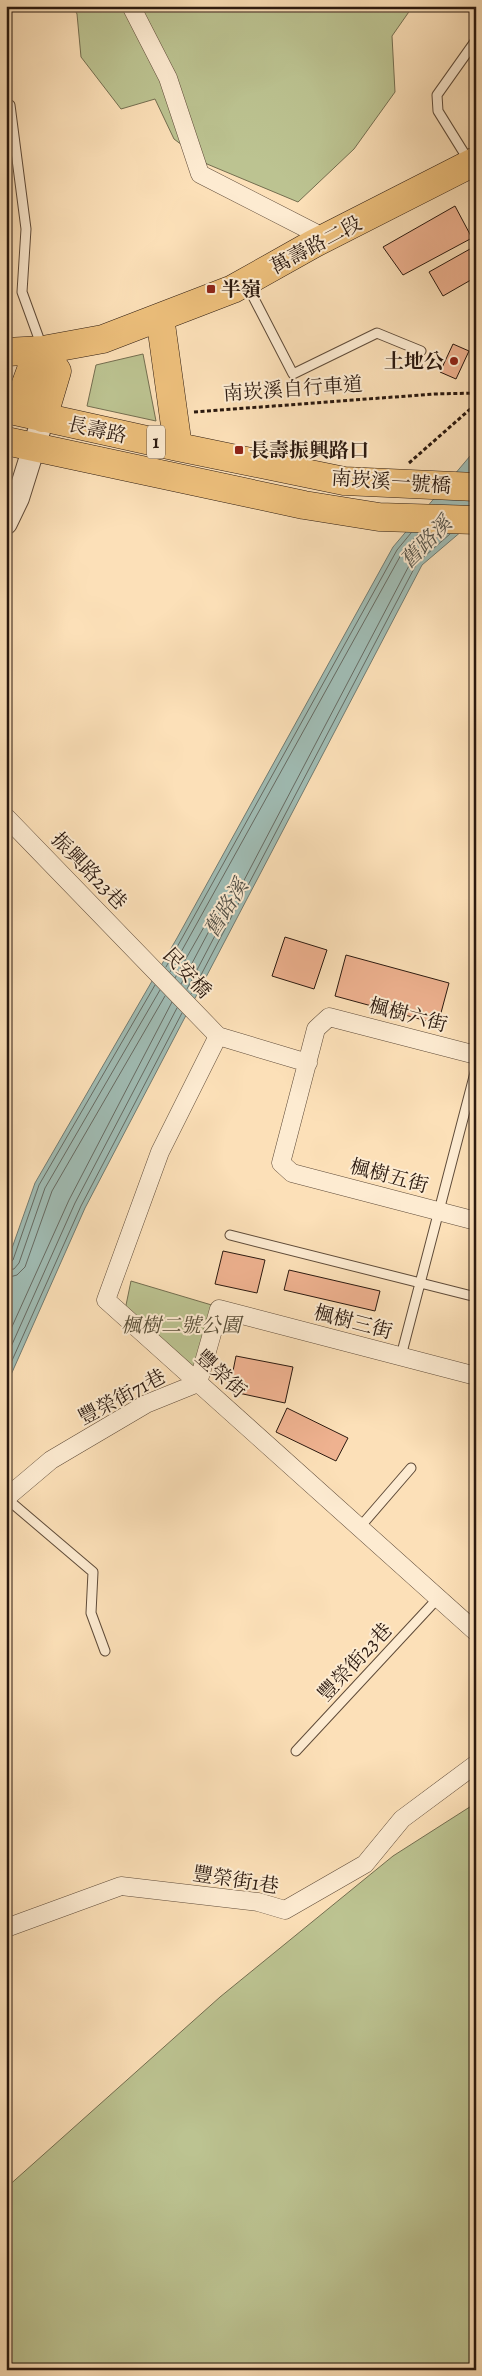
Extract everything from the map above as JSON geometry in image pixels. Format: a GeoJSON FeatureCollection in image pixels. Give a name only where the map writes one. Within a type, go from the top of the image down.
{"type":"FeatureCollection","features":[{"type":"Feature","properties":{"kind":"main road","name":"萬壽路二段"},"geometry":{"type":"LineString","coordinates":[[6,352],[43,350],[103,339],[245,283],[313,244],[327,239],[473,162]]}},
{"type":"Feature","properties":{"kind":"main road"},"geometry":{"type":"LineString","coordinates":[[160,317],[178,447]]}},
{"type":"Feature","properties":{"kind":"main road"},"geometry":{"type":"LineString","coordinates":[[11,410],[32,367],[43,350],[57,371],[43,418]]}},
{"type":"Feature","properties":{"kind":"main road","name":"長壽路"},"geometry":{"type":"LineString","coordinates":[[11,410],[306,474]]}},
{"type":"Feature","properties":{"kind":"main road","name":"長壽路"},"geometry":{"type":"LineString","coordinates":[[7,443],[35,447],[304,505]]}},
{"type":"Feature","properties":{"kind":"main road","name":"南崁溪一號橋"},"geometry":{"type":"LineString","coordinates":[[306,474],[344,481],[476,487]]}},
{"type":"Feature","properties":{"kind":"main road","name":"南崁溪一號橋"},"geometry":{"type":"LineString","coordinates":[[304,505],[379,517],[476,520]]}},
{"type":"Feature","properties":{"kind":"street"},"geometry":{"type":"LineString","coordinates":[[131,6],[168,78],[200,174],[327,239]]}},
{"type":"Feature","properties":{"kind":"street"},"geometry":{"type":"LineString","coordinates":[[7,443],[11,410]]}},
{"type":"Feature","properties":{"kind":"street"},"geometry":{"type":"LineString","coordinates":[[6,523],[18,498],[43,418]]}},
{"type":"Feature","properties":{"kind":"street","name":"振興路23巷"},"geometry":{"type":"LineString","coordinates":[[6,817],[141,955]]}},
{"type":"Feature","properties":{"kind":"street","name":"民安橋"},"geometry":{"type":"LineString","coordinates":[[141,955],[218,1036]]}},
{"type":"Feature","properties":{"kind":"street","name":"楓樹六街"},"geometry":{"type":"LineString","coordinates":[[308,1063],[316,1029],[329,1016],[476,1055]]}},
{"type":"Feature","properties":{"kind":"street"},"geometry":{"type":"LineString","coordinates":[[218,1036],[308,1063]]}},
{"type":"Feature","properties":{"kind":"street","name":"豐榮街"},"geometry":{"type":"LineString","coordinates":[[218,1036],[160,1152],[106,1300],[476,1632]]}},
{"type":"Feature","properties":{"kind":"street","name":"楓樹五街"},"geometry":{"type":"LineString","coordinates":[[308,1063],[282,1163],[292,1173],[476,1221]]}},
{"type":"Feature","properties":{"kind":"street","name":"豐榮街71巷"},"geometry":{"type":"LineString","coordinates":[[6,1498],[51,1460],[146,1404],[198,1382],[220,1309]]}},
{"type":"Feature","properties":{"kind":"street","name":"楓樹三街"},"geometry":{"type":"LineString","coordinates":[[220,1309],[476,1376]]}},
{"type":"Feature","properties":{"kind":"street","name":"豐榮街1巷"},"geometry":{"type":"LineString","coordinates":[[6,1928],[121,1886],[258,1902],[285,1910],[365,1864],[402,1819],[476,1764]]}},
{"type":"Feature","properties":{"kind":"lane"},"geometry":{"type":"LineString","coordinates":[[473,162],[438,111],[437,95],[476,40]]}},
{"type":"Feature","properties":{"kind":"lane"},"geometry":{"type":"LineString","coordinates":[[10,105],[26,229],[22,292],[43,350]]}},
{"type":"Feature","properties":{"kind":"lane"},"geometry":{"type":"LineString","coordinates":[[245,283],[293,374],[377,333],[421,351]]}},
{"type":"Feature","properties":{"kind":"lane"},"geometry":{"type":"LineString","coordinates":[[400,1356],[476,1069]]}},
{"type":"Feature","properties":{"kind":"lane"},"geometry":{"type":"LineString","coordinates":[[230,1234],[476,1296]]}},
{"type":"Feature","properties":{"kind":"lane"},"geometry":{"type":"LineString","coordinates":[[360,1527],[411,1468]]}},
{"type":"Feature","properties":{"kind":"lane"},"geometry":{"type":"LineString","coordinates":[[6,1498],[93,1572],[91,1613],[105,1651]]}},
{"type":"Feature","properties":{"kind":"lane","name":"豐榮街23巷"},"geometry":{"type":"LineString","coordinates":[[296,1751],[439,1597]]}},
{"type":"Feature","properties":{"kind":"path","name":"南崁溪自行車道"},"geometry":{"type":"LineString","coordinates":[[173,414],[434,394],[476,393]]}},
{"type":"Feature","properties":{"kind":"path"},"geometry":{"type":"LineString","coordinates":[[405,467],[476,404]]}},
{"type":"Feature","properties":{"kind":"green space"},"geometry":{"type":"Polygon","coordinates":[[[73,6],[413,6],[392,36],[395,92],[354,149],[298,202],[207,164],[174,139],[155,99],[121,109],[81,57],[77,14],[73,6]]]}},
{"type":"Feature","properties":{"kind":"green space"},"geometry":{"type":"Polygon","coordinates":[[[143,354],[156,421],[87,406],[96,365],[143,354]]]}},
{"type":"Feature","properties":{"kind":"green space","name":"楓樹二號公園"},"geometry":{"type":"Polygon","coordinates":[[[131,1281],[215,1306],[194,1379],[125,1310],[131,1281]]]}},
{"type":"Feature","properties":{"kind":"green space"},"geometry":{"type":"Polygon","coordinates":[[[476,1803],[476,2370],[6,2370],[6,2188],[220,1997],[393,1856],[476,1803]]]}},
{"type":"Feature","properties":{"kind":"water","name":"舊路溪"},"geometry":{"type":"Polygon","coordinates":[[[476,449],[476,519],[422,565],[85,1208],[6,1386],[6,1265],[35,1183],[177,938],[393,547],[476,449]]]}},
{"type":"Feature","properties":{"kind":"building"},"geometry":{"type":"Polygon","coordinates":[[[455,206],[472,238],[403,275],[383,247],[455,206]]]}},
{"type":"Feature","properties":{"kind":"building"},"geometry":{"type":"Polygon","coordinates":[[[470,249],[476,259],[476,277],[443,296],[429,272],[470,249]]]}},
{"type":"Feature","properties":{"kind":"building","name":"土地公"},"geometry":{"type":"Polygon","coordinates":[[[453,344],[469,351],[456,379],[440,372],[453,344]]]}},
{"type":"Feature","properties":{"kind":"building"},"geometry":{"type":"Polygon","coordinates":[[[285,937],[327,950],[314,989],[272,976],[285,937]]]}},
{"type":"Feature","properties":{"kind":"building"},"geometry":{"type":"Polygon","coordinates":[[[346,955],[449,983],[438,1024],[335,996],[346,955]]]}},
{"type":"Feature","properties":{"kind":"building"},"geometry":{"type":"Polygon","coordinates":[[[223,1251],[265,1260],[257,1293],[215,1284],[223,1251]]]}},
{"type":"Feature","properties":{"kind":"building"},"geometry":{"type":"Polygon","coordinates":[[[289,1270],[380,1291],[375,1311],[284,1290],[289,1270]]]}},
{"type":"Feature","properties":{"kind":"building"},"geometry":{"type":"Polygon","coordinates":[[[236,1356],[293,1367],[285,1403],[229,1391],[236,1356]]]}},
{"type":"Feature","properties":{"kind":"building"},"geometry":{"type":"Polygon","coordinates":[[[287,1408],[348,1438],[336,1461],[276,1432],[287,1408]]]}},
{"type":"Feature","properties":{"kind":"place","name":"半嶺"},"geometry":{"type":"Point","coordinates":[211,289]}},
{"type":"Feature","properties":{"kind":"place","name":"土地公"},"geometry":{"type":"Point","coordinates":[454,361]}},
{"type":"Feature","properties":{"kind":"place","name":"長壽振興路口"},"geometry":{"type":"Point","coordinates":[239,450]}}]}
